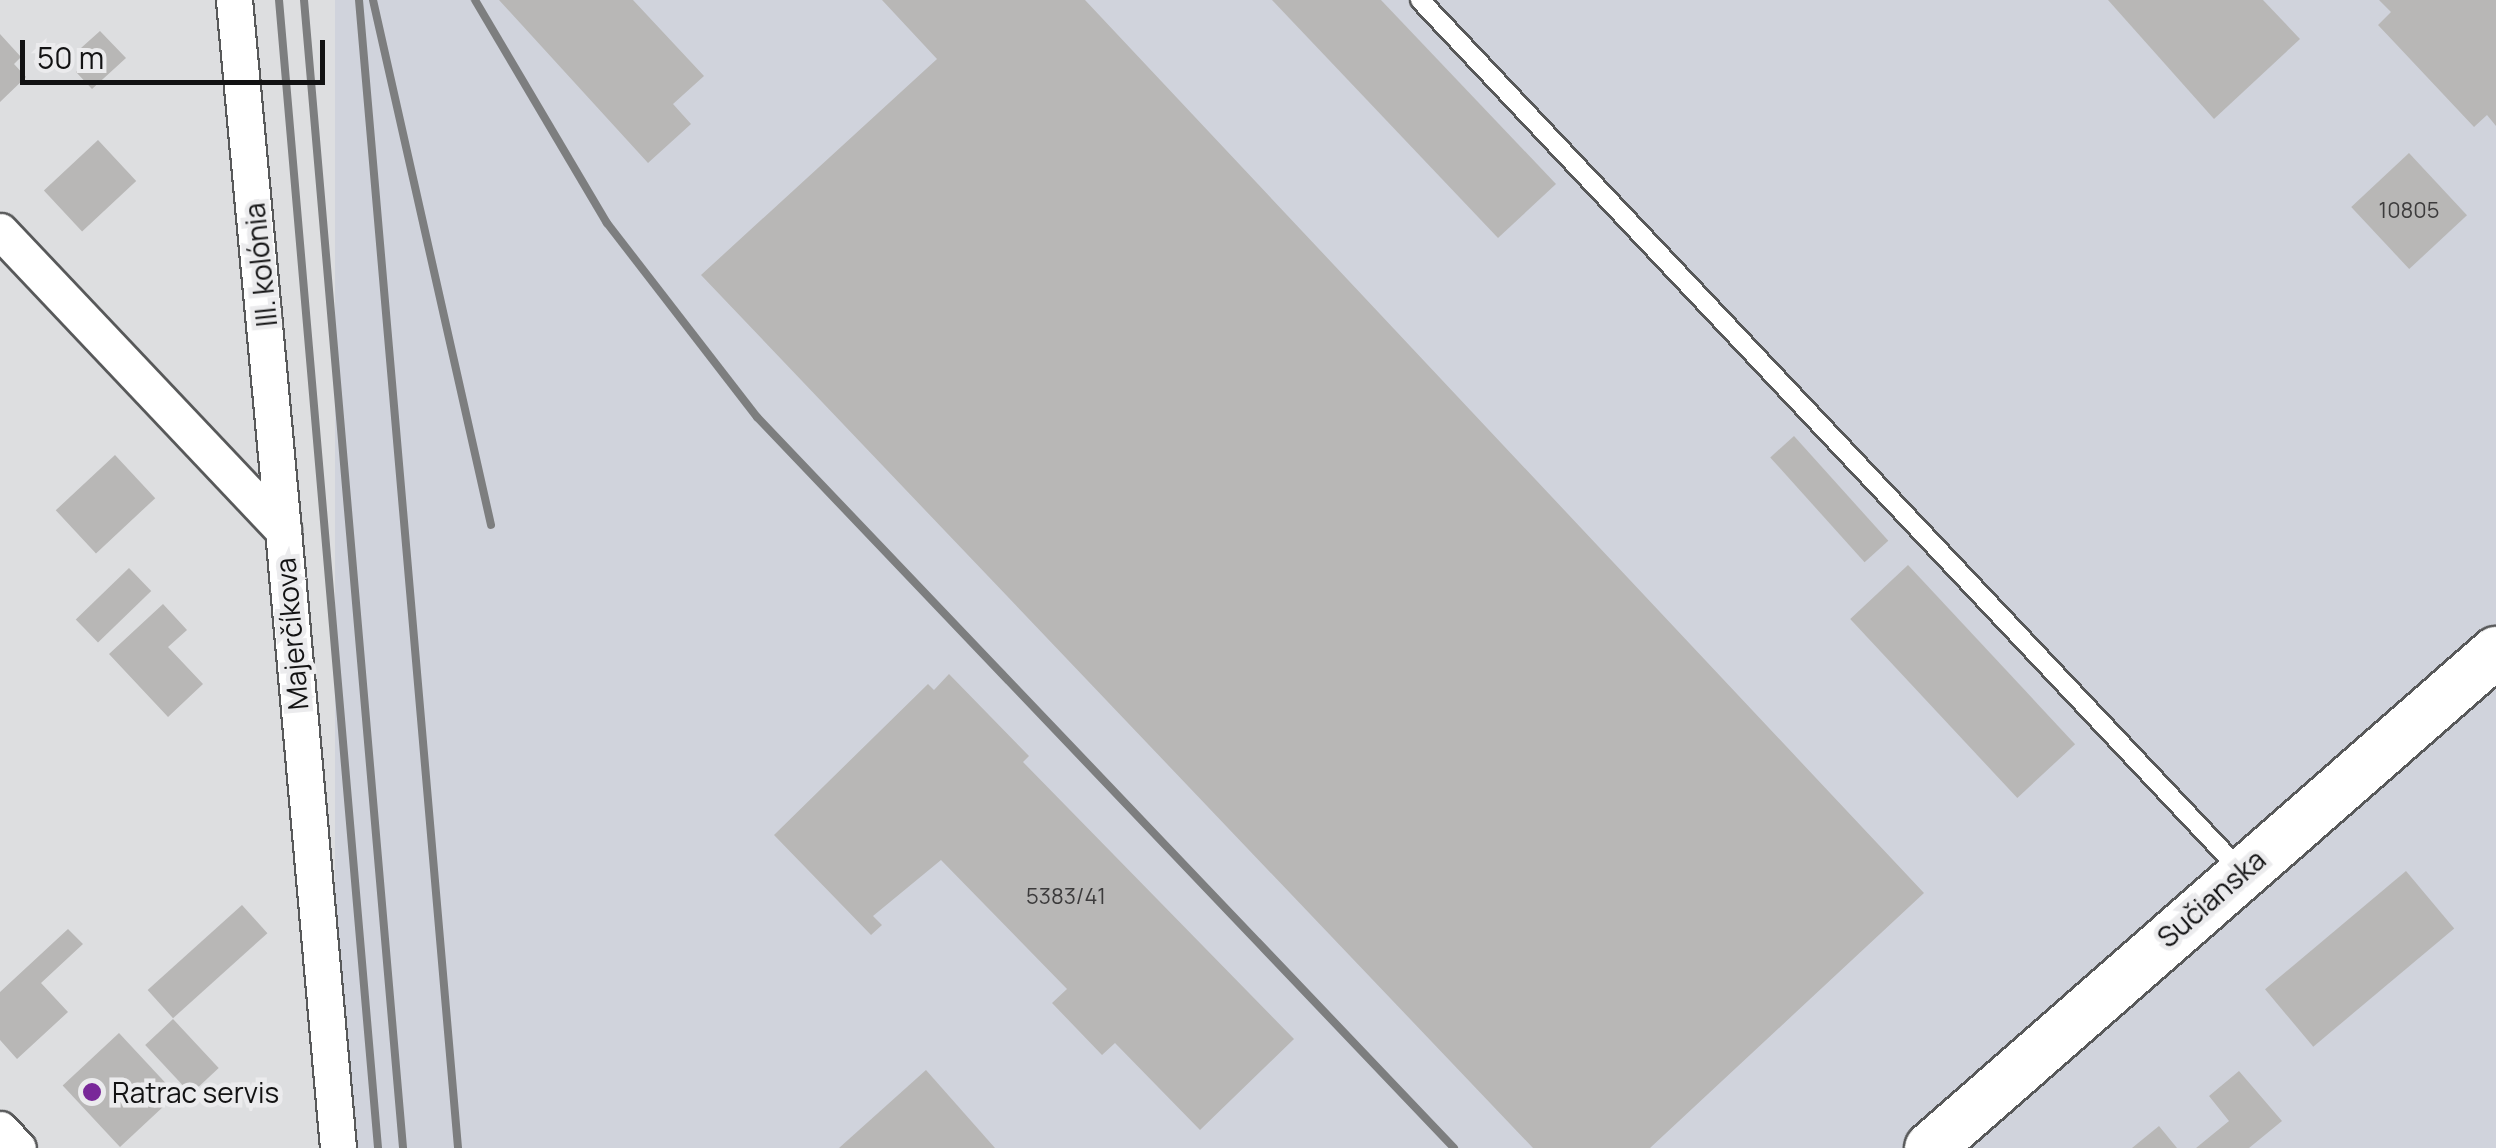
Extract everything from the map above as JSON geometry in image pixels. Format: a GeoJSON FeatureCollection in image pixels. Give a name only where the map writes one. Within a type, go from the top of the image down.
{"type":"FeatureCollection","features":[{"type":"Feature","properties":{"kind":"street","name":"III. kolónia"},"geometry":{"type":"LineString","coordinates":[[234,0],[282,530]]}},
{"type":"Feature","properties":{"kind":"street","name":"Majerčíkova"},"geometry":{"type":"LineString","coordinates":[[0,230],[282,530],[338,1148]]}},
{"type":"Feature","properties":{"kind":"street","name":"Sučianska"},"geometry":{"type":"LineString","coordinates":[[1930,1148],[2241,871],[2496,652]]}},
{"type":"Feature","properties":{"kind":"street"},"geometry":{"type":"LineString","coordinates":[[0,1129],[18,1148]]}},
{"type":"Feature","properties":{"kind":"lane"},"geometry":{"type":"LineString","coordinates":[[1420,0],[2241,871]]}},
{"type":"Feature","properties":{"kind":"shaded area"},"geometry":{"type":"Polygon","coordinates":[[[335,0],[2496,0],[2496,1148],[335,1148],[335,0]]]}},
{"type":"Feature","properties":{"kind":"building"},"geometry":{"type":"Polygon","coordinates":[[[499,0],[633,0],[704,76],[673,104],[691,124],[648,163],[499,0]]]}},
{"type":"Feature","properties":{"kind":"building"},"geometry":{"type":"Polygon","coordinates":[[[882,0],[1085,0],[1924,893],[1650,1148],[1533,1148],[701,275],[937,59],[882,0]]]}},
{"type":"Feature","properties":{"kind":"building"},"geometry":{"type":"Polygon","coordinates":[[[1272,0],[1381,0],[1556,184],[1498,238],[1272,0]]]}},
{"type":"Feature","properties":{"kind":"building"},"geometry":{"type":"Polygon","coordinates":[[[2108,0],[2263,0],[2300,39],[2214,119],[2108,0]]]}},
{"type":"Feature","properties":{"kind":"building"},"geometry":{"type":"Polygon","coordinates":[[[2379,0],[2496,0],[2496,126],[2487,115],[2474,127],[2378,25],[2391,12],[2379,0]]]}},
{"type":"Feature","properties":{"kind":"building"},"geometry":{"type":"Polygon","coordinates":[[[100,31],[126,58],[92,89],[76,72],[91,58],[81,48],[100,31]]]}},
{"type":"Feature","properties":{"kind":"building"},"geometry":{"type":"Polygon","coordinates":[[[0,34],[21,57],[14,64],[26,77],[0,102],[0,34]]]}},
{"type":"Feature","properties":{"kind":"building"},"geometry":{"type":"Polygon","coordinates":[[[98,140],[136,181],[82,231],[44,190],[98,140]]]}},
{"type":"Feature","properties":{"kind":"building"},"geometry":{"type":"Polygon","coordinates":[[[2409,153],[2467,215],[2409,269],[2351,207],[2409,153]]]}},
{"type":"Feature","properties":{"kind":"building"},"geometry":{"type":"Polygon","coordinates":[[[1794,436],[1888,541],[1865,562],[1770,457],[1794,436]]]}},
{"type":"Feature","properties":{"kind":"building"},"geometry":{"type":"Polygon","coordinates":[[[115,455],[155,498],[96,553],[56,510],[115,455]]]}},
{"type":"Feature","properties":{"kind":"building"},"geometry":{"type":"Polygon","coordinates":[[[1908,565],[2075,744],[2017,798],[1850,619],[1908,565]]]}},
{"type":"Feature","properties":{"kind":"building"},"geometry":{"type":"Polygon","coordinates":[[[129,568],[151,591],[98,642],[76,619],[129,568]]]}},
{"type":"Feature","properties":{"kind":"building"},"geometry":{"type":"Polygon","coordinates":[[[163,604],[187,630],[168,647],[203,684],[168,717],[109,654],[163,604]]]}},
{"type":"Feature","properties":{"kind":"building"},"geometry":{"type":"Polygon","coordinates":[[[949,674],[1029,756],[1023,762],[1294,1039],[1200,1130],[1115,1043],[1102,1055],[1052,1003],[1067,989],[941,860],[873,916],[882,925],[871,935],[774,835],[928,684],[934,690],[949,674]]]}},
{"type":"Feature","properties":{"kind":"building"},"geometry":{"type":"Polygon","coordinates":[[[2406,871],[2454,928],[2313,1047],[2265,989],[2406,871]]]}},
{"type":"Feature","properties":{"kind":"building"},"geometry":{"type":"Polygon","coordinates":[[[242,905],[267,933],[173,1018],[148,990],[242,905]]]}},
{"type":"Feature","properties":{"kind":"building"},"geometry":{"type":"Polygon","coordinates":[[[68,929],[83,944],[41,983],[68,1012],[17,1059],[0,1040],[0,992],[68,929]]]}},
{"type":"Feature","properties":{"kind":"building"},"geometry":{"type":"Polygon","coordinates":[[[173,1019],[219,1068],[191,1094],[145,1045],[173,1019]]]}},
{"type":"Feature","properties":{"kind":"building"},"geometry":{"type":"Polygon","coordinates":[[[119,1033],[176,1094],[120,1147],[63,1086],[119,1033]]]}},
{"type":"Feature","properties":{"kind":"building"},"geometry":{"type":"Polygon","coordinates":[[[926,1070],[995,1148],[839,1148],[926,1070]]]}},
{"type":"Feature","properties":{"kind":"building"},"geometry":{"type":"Polygon","coordinates":[[[2239,1071],[2282,1121],[2249,1148],[2196,1148],[2229,1121],[2209,1096],[2239,1071]]]}},
{"type":"Feature","properties":{"kind":"building"},"geometry":{"type":"Polygon","coordinates":[[[2159,1126],[2177,1148],[2132,1148],[2159,1126]]]}},
{"type":"Feature","properties":{"kind":"railway"},"geometry":{"type":"LineString","coordinates":[[279,0],[378,1148]]}},
{"type":"Feature","properties":{"kind":"railway"},"geometry":{"type":"LineString","coordinates":[[304,0],[403,1148]]}},
{"type":"Feature","properties":{"kind":"railway"},"geometry":{"type":"LineString","coordinates":[[359,0],[458,1148]]}},
{"type":"Feature","properties":{"kind":"railway"},"geometry":{"type":"LineString","coordinates":[[373,0],[491,525]]}},
{"type":"Feature","properties":{"kind":"railway"},"geometry":{"type":"LineString","coordinates":[[475,0],[607,223],[757,417],[1454,1148]]}},
{"type":"Feature","properties":{"kind":"place","name":"Ratrac servis"},"geometry":{"type":"Point","coordinates":[92,1092]}}]}
